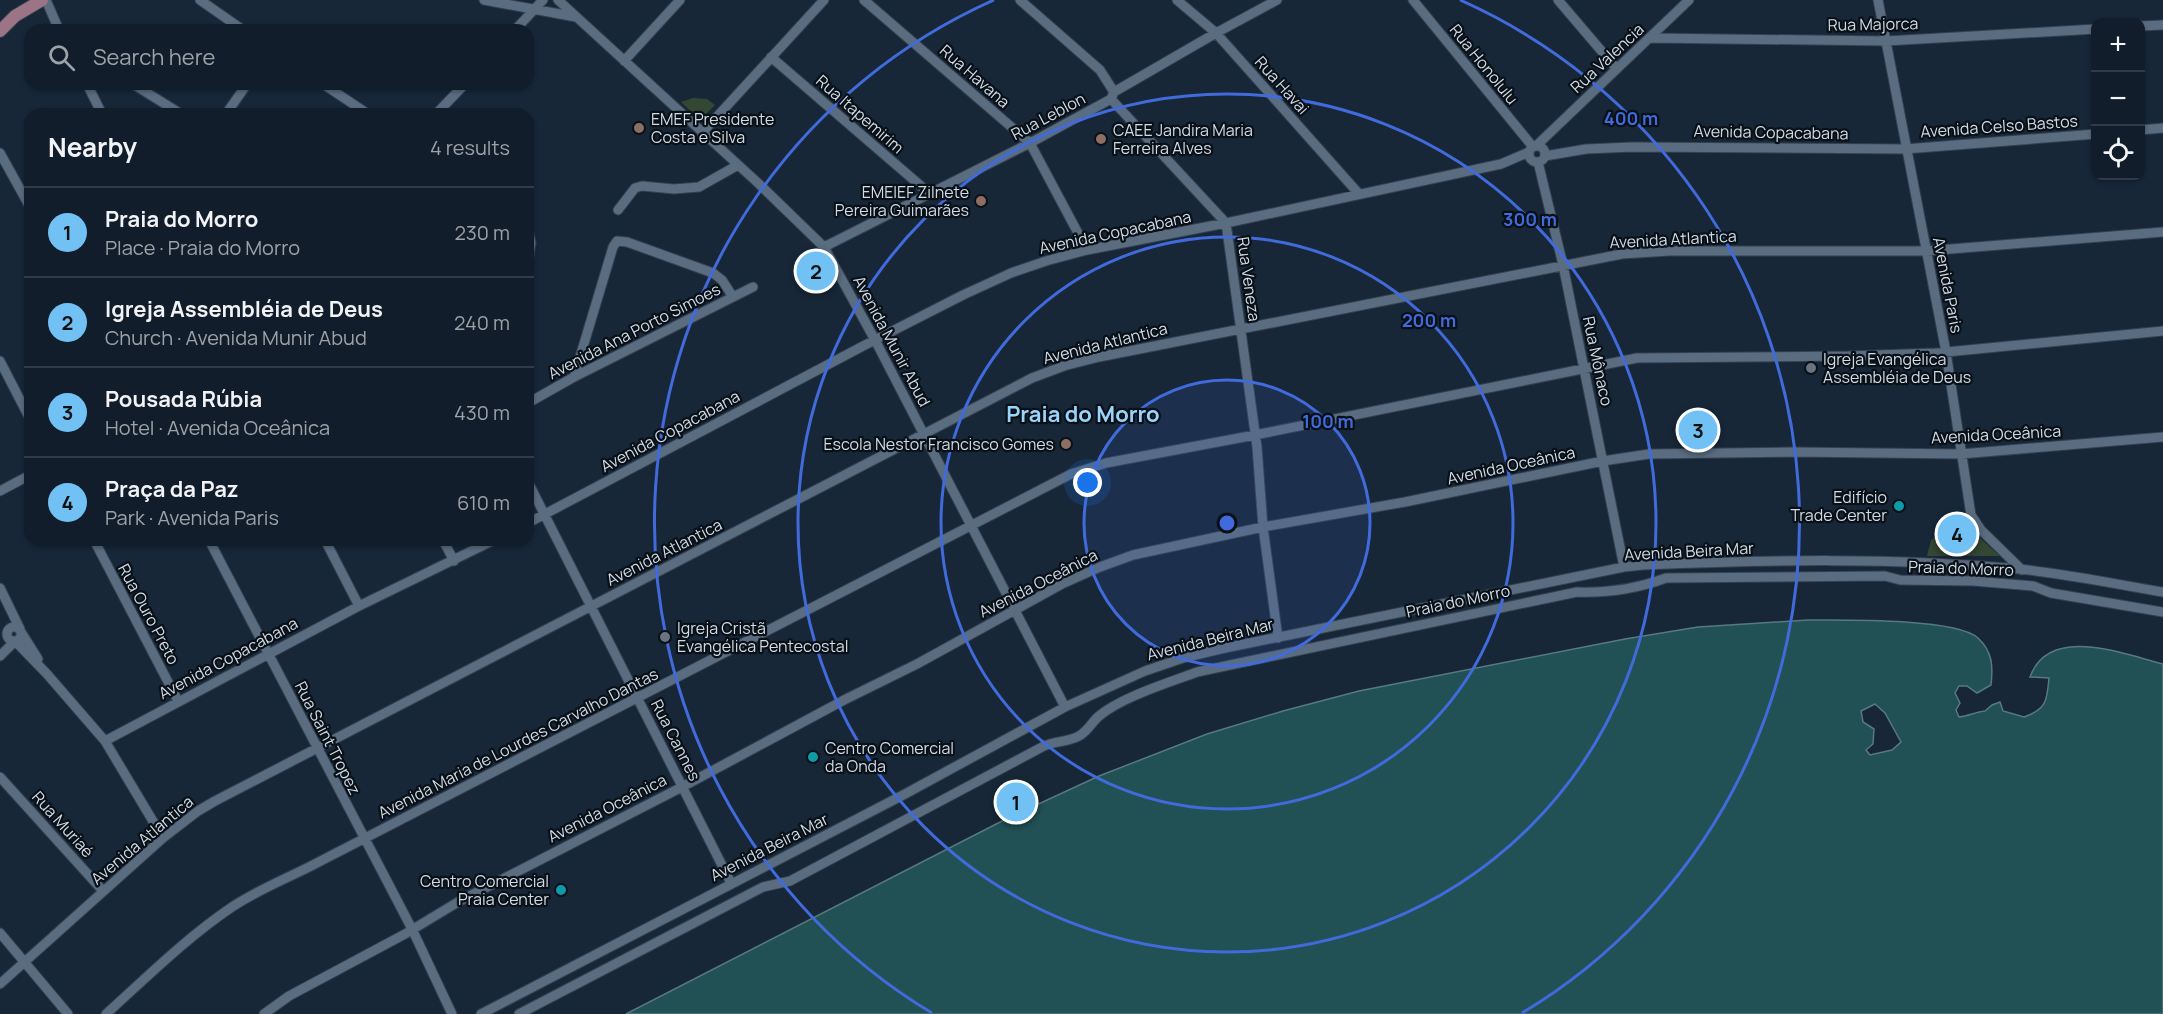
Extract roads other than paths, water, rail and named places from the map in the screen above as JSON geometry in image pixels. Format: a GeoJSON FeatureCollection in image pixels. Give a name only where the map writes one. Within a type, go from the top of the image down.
{"type":"FeatureCollection","features":[{"type":"Feature","properties":{"kind":"main road"},"geometry":{"type":"LineString","coordinates":[[0,31],[15,16],[44,0]]}},
{"type":"Feature","properties":{"kind":"street"},"geometry":{"type":"LineString","coordinates":[[44,0],[56,24]]}},
{"type":"Feature","properties":{"kind":"street"},"geometry":{"type":"LineString","coordinates":[[200,0],[234,24]]}},
{"type":"Feature","properties":{"kind":"street"},"geometry":{"type":"LineString","coordinates":[[484,0],[577,17]]}},
{"type":"Feature","properties":{"kind":"street"},"geometry":{"type":"LineString","coordinates":[[521,24],[543,0]]}},
{"type":"Feature","properties":{"kind":"street","name":"Avenida Munir Abud"},"geometry":{"type":"LineString","coordinates":[[558,0],[824,247],[875,340],[1065,707]]}},
{"type":"Feature","properties":{"kind":"street"},"geometry":{"type":"LineString","coordinates":[[624,61],[680,0]]}},
{"type":"Feature","properties":{"kind":"street"},"geometry":{"type":"LineString","coordinates":[[702,133],[824,0]]}},
{"type":"Feature","properties":{"kind":"street","name":"Rua Havana"},"geometry":{"type":"LineString","coordinates":[[864,0],[1030,143],[1087,250]]}},
{"type":"Feature","properties":{"kind":"street","name":"Rua Veneza"},"geometry":{"type":"LineString","coordinates":[[1020,0],[1100,70],[1113,96],[1226,223],[1255,435],[1263,527],[1278,638]]}},
{"type":"Feature","properties":{"kind":"street","name":"Rua Havai"},"geometry":{"type":"LineString","coordinates":[[1177,0],[1216,33],[1359,194]]}},
{"type":"Feature","properties":{"kind":"street","name":"Rua Leblon"},"geometry":{"type":"LineString","coordinates":[[824,247],[1030,143],[1216,33],[1277,0]]}},
{"type":"Feature","properties":{"kind":"street","name":"Rua Honolulu"},"geometry":{"type":"LineString","coordinates":[[1413,0],[1537,153]]}},
{"type":"Feature","properties":{"kind":"street"},"geometry":{"type":"LineString","coordinates":[[1558,0],[1616,68]]}},
{"type":"Feature","properties":{"kind":"street","name":"Rua Valencia"},"geometry":{"type":"LineString","coordinates":[[1537,153],[1544,137],[1689,0]]}},
{"type":"Feature","properties":{"kind":"street","name":"Avenida Paris"},"geometry":{"type":"LineString","coordinates":[[1878,0],[1946,352],[1966,496],[1975,524],[2022,570]]}},
{"type":"Feature","properties":{"kind":"street"},"geometry":{"type":"LineString","coordinates":[[2145,26],[2163,25]]}},
{"type":"Feature","properties":{"kind":"street","name":"Rua Majorca"},"geometry":{"type":"LineString","coordinates":[[1651,38],[1886,41],[2091,29]]}},
{"type":"Feature","properties":{"kind":"street","name":"Rua Itapemirim"},"geometry":{"type":"LineString","coordinates":[[771,57],[929,193]]}},
{"type":"Feature","properties":{"kind":"street"},"geometry":{"type":"LineString","coordinates":[[90,90],[99,108]]}},
{"type":"Feature","properties":{"kind":"street"},"geometry":{"type":"LineString","coordinates":[[143,90],[171,108]]}},
{"type":"Feature","properties":{"kind":"street"},"geometry":{"type":"LineString","coordinates":[[230,108],[243,90]]}},
{"type":"Feature","properties":{"kind":"street"},"geometry":{"type":"LineString","coordinates":[[332,90],[359,108]]}},
{"type":"Feature","properties":{"kind":"street"},"geometry":{"type":"LineString","coordinates":[[442,108],[459,90]]}},
{"type":"Feature","properties":{"kind":"street"},"geometry":{"type":"LineString","coordinates":[[2145,130],[2163,129]]}},
{"type":"Feature","properties":{"kind":"street","name":"Avenida Celso Bastos"},"geometry":{"type":"LineString","coordinates":[[1905,149],[2091,134]]}},
{"type":"Feature","properties":{"kind":"street","name":"Avenida Copacabana"},"geometry":{"type":"LineString","coordinates":[[534,520],[875,340],[1011,273],[1087,250],[1226,223],[1501,164],[1537,153],[1565,152],[1586,148],[1632,147],[1905,149]]}},
{"type":"Feature","properties":{"kind":"street"},"geometry":{"type":"LineString","coordinates":[[0,153],[24,196]]}},
{"type":"Feature","properties":{"kind":"street","name":"Rua Mônaco"},"geometry":{"type":"LineString","coordinates":[[1537,153],[1563,265],[1624,567]]}},
{"type":"Feature","properties":{"kind":"street"},"geometry":{"type":"LineString","coordinates":[[618,210],[635,188],[642,186],[675,189],[699,187],[738,165]]}},
{"type":"Feature","properties":{"kind":"street","name":"Avenida Atlantica"},"geometry":{"type":"LineString","coordinates":[[0,984],[164,838],[198,811],[215,801],[1032,378],[1064,366],[1240,328],[1622,254],[1669,251],[1926,251],[2163,232]]}},
{"type":"Feature","properties":{"kind":"street"},"geometry":{"type":"LineString","coordinates":[[574,377],[613,247],[617,241],[627,242],[713,273],[722,280],[733,297]]}},
{"type":"Feature","properties":{"kind":"street","name":"Avenida Ana Porto Simoes"},"geometry":{"type":"LineString","coordinates":[[534,400],[574,377],[753,287]]}},
{"type":"Feature","properties":{"kind":"street","name":"Avenida Maria de Lourdes Carvalho Dantas"},"geometry":{"type":"LineString","coordinates":[[105,1014],[191,939],[260,890],[364,839],[1071,474],[1106,463],[1636,358],[1848,356],[1946,352],[2163,331]]}},
{"type":"Feature","properties":{"kind":"street"},"geometry":{"type":"LineString","coordinates":[[0,361],[24,407]]}},
{"type":"Feature","properties":{"kind":"street","name":"Avenida Oceânica"},"geometry":{"type":"LineString","coordinates":[[264,1014],[305,986],[468,897],[917,664],[1072,579],[1118,560],[1263,527],[1405,502],[1603,461],[1649,454],[1961,454],[2163,437]]}},
{"type":"Feature","properties":{"kind":"street"},"geometry":{"type":"LineString","coordinates":[[0,491],[24,478]]}},
{"type":"Feature","properties":{"kind":"street","name":"Rua Cannes"},"geometry":{"type":"LineString","coordinates":[[534,494],[731,883]]}},
{"type":"Feature","properties":{"kind":"street","name":"Rua Ouro Preto"},"geometry":{"type":"LineString","coordinates":[[97,546],[178,701]]}},
{"type":"Feature","properties":{"kind":"street","name":"Rua Saint Tropez"},"geometry":{"type":"LineString","coordinates":[[212,546],[412,929],[452,1014]]}},
{"type":"Feature","properties":{"kind":"street"},"geometry":{"type":"LineString","coordinates":[[328,546],[359,606]]}},
{"type":"Feature","properties":{"kind":"street"},"geometry":{"type":"LineString","coordinates":[[446,546],[454,561]]}},
{"type":"Feature","properties":{"kind":"street","name":"Avenida Copacabana"},"geometry":{"type":"LineString","coordinates":[[105,741],[359,606],[483,546]]}},
{"type":"Feature","properties":{"kind":"street","name":"Avenida Beira Mar"},"geometry":{"type":"LineString","coordinates":[[481,1014],[1065,707],[1144,671],[1183,658],[1624,567],[1702,563],[1863,561],[2022,570]]}},
{"type":"Feature","properties":{"kind":"street"},"geometry":{"type":"LineString","coordinates":[[2022,570],[2163,592]]}},
{"type":"Feature","properties":{"kind":"street","name":"Praia do Morro"},"geometry":{"type":"LineString","coordinates":[[519,1014],[764,887],[790,881],[1044,746],[1054,742],[1067,742],[1082,734],[1098,717],[1150,689],[1197,672],[1578,592],[1595,592],[1651,584],[1666,578],[1885,576],[1900,580],[1973,581],[2033,586],[2051,593],[2163,612]]}},
{"type":"Feature","properties":{"kind":"street"},"geometry":{"type":"LineString","coordinates":[[0,588],[21,631],[47,674]]}},
{"type":"Feature","properties":{"kind":"street"},"geometry":{"type":"LineString","coordinates":[[0,655],[8,632],[6,600]]}},
{"type":"Feature","properties":{"kind":"street"},"geometry":{"type":"LineString","coordinates":[[8,632],[14,626],[21,631]]}},
{"type":"Feature","properties":{"kind":"street"},"geometry":{"type":"LineString","coordinates":[[8,632],[105,741],[164,838]]}},
{"type":"Feature","properties":{"kind":"street","name":"Rua Muriaé"},"geometry":{"type":"LineString","coordinates":[[0,777],[103,891]]}},
{"type":"Feature","properties":{"kind":"street"},"geometry":{"type":"LineString","coordinates":[[0,933],[68,1014]]}},
{"type":"Feature","properties":{"kind":"place","name":"EMEF Presidente Costa e Silva"},"geometry":{"type":"Point","coordinates":[639,128]}},
{"type":"Feature","properties":{"kind":"place","name":"CAEE Jandira Maria Ferreira Alves"},"geometry":{"type":"Point","coordinates":[1101,139]}},
{"type":"Feature","properties":{"kind":"place","name":"EMEIEF Zilnete Pereira Guimarães"},"geometry":{"type":"Point","coordinates":[981,201]}},
{"type":"Feature","properties":{"kind":"place","name":"Igreja Assembléia de Deus"},"geometry":{"type":"Point","coordinates":[816,271]}},
{"type":"Feature","properties":{"kind":"place","name":"Igreja Evangélica Assembléia de Deus"},"geometry":{"type":"Point","coordinates":[1811,368]}},
{"type":"Feature","properties":{"kind":"place","name":"Pousada Rúbia"},"geometry":{"type":"Point","coordinates":[1698,430]}},
{"type":"Feature","properties":{"kind":"place","name":"Escola Nestor Francisco Gomes"},"geometry":{"type":"Point","coordinates":[1066,444]}},
{"type":"Feature","properties":{"kind":"place","name":"Edifício Trade Center"},"geometry":{"type":"Point","coordinates":[1899,506]}},
{"type":"Feature","properties":{"kind":"place","name":"Praça da Paz"},"geometry":{"type":"Point","coordinates":[1957,534]}},
{"type":"Feature","properties":{"kind":"place","name":"Igreja Cristã Evangélica Pentecostal"},"geometry":{"type":"Point","coordinates":[665,637]}},
{"type":"Feature","properties":{"kind":"place","name":"Centro Comercial da Onda"},"geometry":{"type":"Point","coordinates":[813,757]}},
{"type":"Feature","properties":{"kind":"place","name":"Praia do Morro"},"geometry":{"type":"Point","coordinates":[1016,802]}},
{"type":"Feature","properties":{"kind":"place","name":"Centro Comercial Praia Center"},"geometry":{"type":"Point","coordinates":[561,890]}},
{"type":"Feature","properties":{"kind":"district","name":"Praia do Morro"},"geometry":{"type":"Point","coordinates":[1083,414]}}]}
